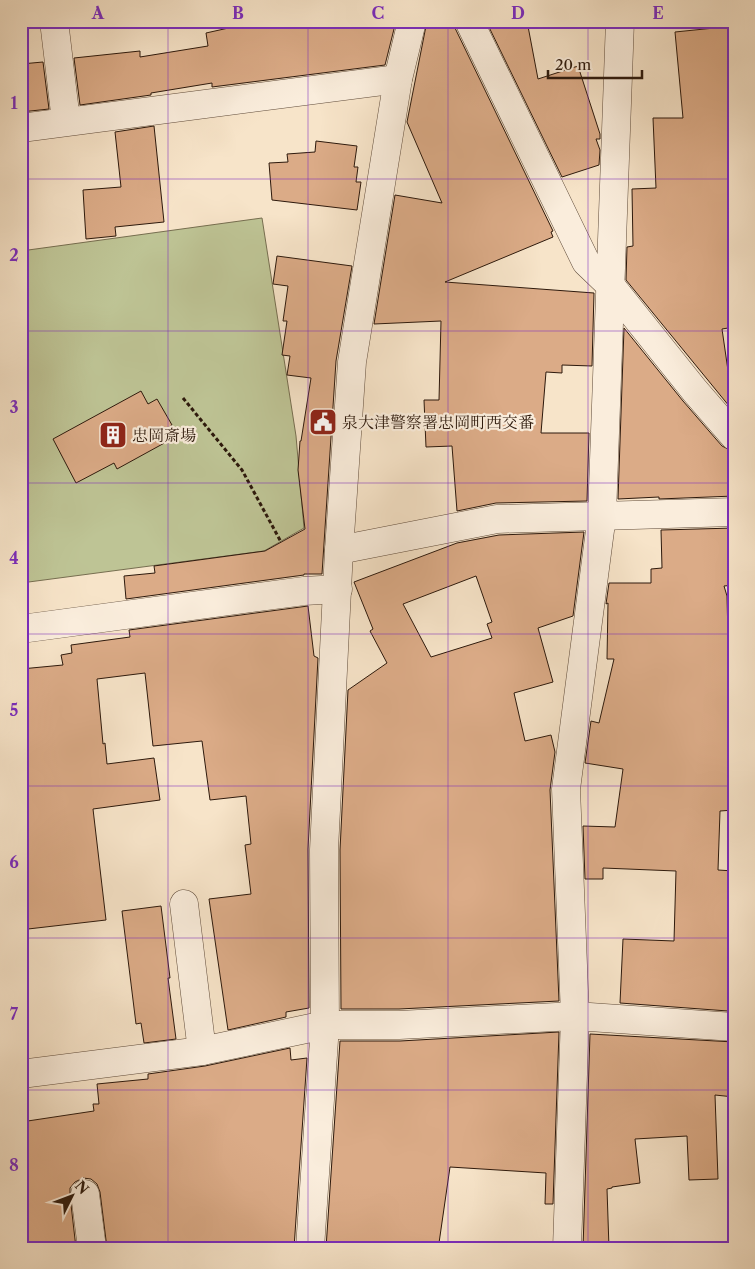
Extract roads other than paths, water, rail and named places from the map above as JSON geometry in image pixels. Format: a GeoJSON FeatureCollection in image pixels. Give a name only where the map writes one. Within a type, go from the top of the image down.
{"type":"FeatureCollection","features":[{"type":"Feature","properties":{"kind":"street"},"geometry":{"type":"LineString","coordinates":[[54,21],[66,121]]}},
{"type":"Feature","properties":{"kind":"street"},"geometry":{"type":"LineString","coordinates":[[310,1248],[325,1025],[324,850],[339,550],[352,362],[398,79],[412,21]]}},
{"type":"Feature","properties":{"kind":"street"},"geometry":{"type":"LineString","coordinates":[[469,21],[586,262],[611,286],[694,390],[734,436]]}},
{"type":"Feature","properties":{"kind":"street"},"geometry":{"type":"LineString","coordinates":[[567,1248],[575,1016],[566,789],[602,515],[620,21]]}},
{"type":"Feature","properties":{"kind":"street"},"geometry":{"type":"LineString","coordinates":[[21,128],[398,79]]}},
{"type":"Feature","properties":{"kind":"street"},"geometry":{"type":"LineString","coordinates":[[339,550],[497,519],[734,512]]}},
{"type":"Feature","properties":{"kind":"street"},"geometry":{"type":"LineString","coordinates":[[21,629],[304,591],[338,589]]}},
{"type":"Feature","properties":{"kind":"street"},"geometry":{"type":"LineString","coordinates":[[184,904],[202,1052]]}},
{"type":"Feature","properties":{"kind":"street"},"geometry":{"type":"LineString","coordinates":[[21,1074],[202,1052],[325,1025],[399,1025],[575,1016],[734,1027]]}},
{"type":"Feature","properties":{"kind":"street"},"geometry":{"type":"LineString","coordinates":[[85,1194],[92,1248]]}},
{"type":"Feature","properties":{"kind":"place","name":"泉大津警察署忠岡町西交番"},"geometry":{"type":"Point","coordinates":[323,422]}},
{"type":"Feature","properties":{"kind":"place","name":"忠岡斎場"},"geometry":{"type":"Point","coordinates":[113,435]}}]}
